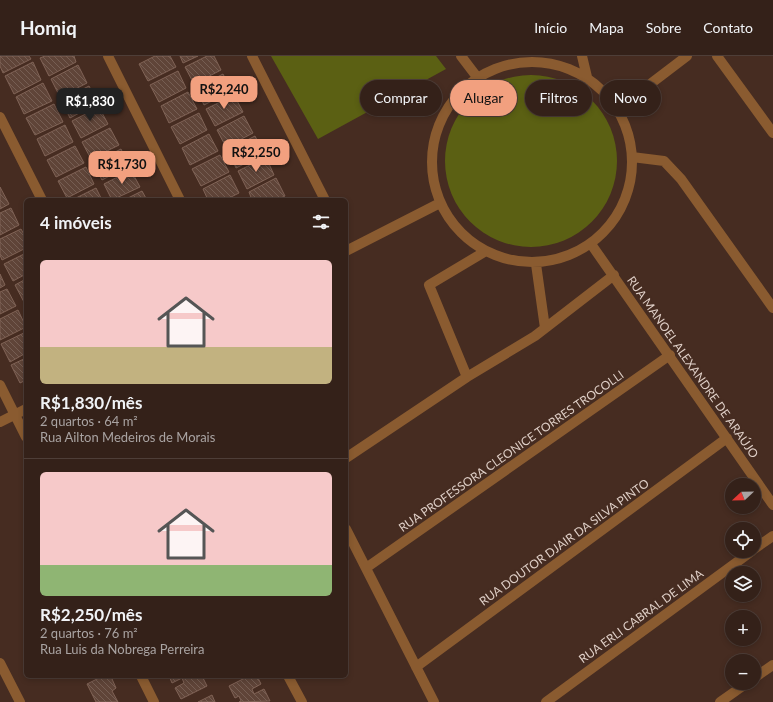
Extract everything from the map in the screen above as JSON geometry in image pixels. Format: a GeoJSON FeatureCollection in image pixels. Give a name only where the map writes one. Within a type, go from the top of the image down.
{"type":"FeatureCollection","features":[{"type":"Feature","properties":{"kind":"street"},"geometry":{"type":"LineString","coordinates":[[108,56],[179,198]]}},
{"type":"Feature","properties":{"kind":"street"},"geometry":{"type":"LineString","coordinates":[[252,56],[324,198]]}},
{"type":"Feature","properties":{"kind":"street"},"geometry":{"type":"LineString","coordinates":[[461,56],[477,78]]}},
{"type":"Feature","properties":{"kind":"street"},"geometry":{"type":"LineString","coordinates":[[582,56],[587,77]]}},
{"type":"Feature","properties":{"kind":"street"},"geometry":{"type":"LineString","coordinates":[[655,80],[687,56]]}},
{"type":"Feature","properties":{"kind":"street"},"geometry":{"type":"LineString","coordinates":[[717,56],[773,134]]}},
{"type":"Feature","properties":{"kind":"street"},"geometry":{"type":"LineString","coordinates":[[600,88],[587,77],[560,64],[530,60],[500,65],[477,78],[455,95],[442,115],[433,138],[431,162],[434,186],[440,203],[457,229],[476,246],[498,257],[536,264],[572,254],[591,244],[615,218],[628,189],[632,157],[622,116]]}},
{"type":"Feature","properties":{"kind":"street"},"geometry":{"type":"LineString","coordinates":[[0,117],[41,198]]}},
{"type":"Feature","properties":{"kind":"street"},"geometry":{"type":"LineString","coordinates":[[632,157],[664,161],[681,179],[773,308]]}},
{"type":"Feature","properties":{"kind":"street"},"geometry":{"type":"LineString","coordinates":[[348,247],[440,203]]}},
{"type":"Feature","properties":{"kind":"street","name":"RUA MANOEL ALEXANDRE DE ARAÚJO"},"geometry":{"type":"LineString","coordinates":[[591,244],[670,355],[773,505]]}},
{"type":"Feature","properties":{"kind":"street"},"geometry":{"type":"LineString","coordinates":[[467,377],[429,285],[486,251]]}},
{"type":"Feature","properties":{"kind":"street"},"geometry":{"type":"LineString","coordinates":[[536,264],[546,328]]}},
{"type":"Feature","properties":{"kind":"street"},"geometry":{"type":"LineString","coordinates":[[348,457],[467,377],[546,328],[614,275]]}},
{"type":"Feature","properties":{"kind":"street","name":"RUA PROFESSORA CLEONICE TORRES TROCOLLI"},"geometry":{"type":"LineString","coordinates":[[366,568],[670,355]]}},
{"type":"Feature","properties":{"kind":"street"},"geometry":{"type":"LineString","coordinates":[[0,385],[24,434]]}},
{"type":"Feature","properties":{"kind":"street"},"geometry":{"type":"LineString","coordinates":[[0,422],[24,410]]}},
{"type":"Feature","properties":{"kind":"street","name":"RUA DOUTOR DJAIR DA SILVA PINTO"},"geometry":{"type":"LineString","coordinates":[[416,667],[727,438]]}},
{"type":"Feature","properties":{"kind":"street"},"geometry":{"type":"LineString","coordinates":[[348,533],[434,702]]}},
{"type":"Feature","properties":{"kind":"street","name":"RUA ERLI CABRAL DE LIMA"},"geometry":{"type":"LineString","coordinates":[[761,544],[773,536]]}},
{"type":"Feature","properties":{"kind":"street","name":"RUA ERLI CABRAL DE LIMA"},"geometry":{"type":"LineString","coordinates":[[546,702],[742,558]]}},
{"type":"Feature","properties":{"kind":"street"},"geometry":{"type":"LineString","coordinates":[[0,663],[20,702]]}},
{"type":"Feature","properties":{"kind":"street"},"geometry":{"type":"LineString","coordinates":[[761,673],[773,665]]}},
{"type":"Feature","properties":{"kind":"street"},"geometry":{"type":"LineString","coordinates":[[142,678],[154,702]]}},
{"type":"Feature","properties":{"kind":"street"},"geometry":{"type":"LineString","coordinates":[[289,678],[302,702]]}},
{"type":"Feature","properties":{"kind":"street"},"geometry":{"type":"LineString","coordinates":[[720,702],[737,690]]}},
{"type":"Feature","properties":{"kind":"green space"},"geometry":{"type":"Polygon","coordinates":[[[271,56],[436,56],[446,69],[426,80],[360,80],[360,116],[318,139],[271,56]]]}},
{"type":"Feature","properties":{"kind":"green space"},"geometry":{"type":"Polygon","coordinates":[[[531,75],[559,80],[525,80],[525,116],[592,116],[592,100],[600,111],[600,116],[604,116],[607,121],[613,136],[617,161],[613,186],[607,201],[592,222],[579,232],[564,240],[548,245],[531,247],[514,245],[498,240],[483,232],[470,222],[460,209],[452,194],[447,178],[445,161],[449,136],[458,116],[517,116],[517,80],[503,80],[531,75]]]}},
{"type":"Feature","properties":{"kind":"building"},"geometry":{"type":"Polygon","coordinates":[[[0,56],[29,56],[31,59],[3,73],[0,66],[0,56]]]}},
{"type":"Feature","properties":{"kind":"building"},"geometry":{"type":"Polygon","coordinates":[[[45,56],[74,56],[76,62],[49,76],[40,58],[45,56]]]}},
{"type":"Feature","properties":{"kind":"building"},"geometry":{"type":"Polygon","coordinates":[[[155,56],[170,56],[176,67],[148,81],[139,64],[155,56]]]}},
{"type":"Feature","properties":{"kind":"building"},"geometry":{"type":"Polygon","coordinates":[[[180,56],[198,56],[183,63],[180,56]]]}},
{"type":"Feature","properties":{"kind":"building"},"geometry":{"type":"Polygon","coordinates":[[[207,56],[214,56],[221,70],[194,84],[185,67],[207,56]]]}},
{"type":"Feature","properties":{"kind":"building"},"geometry":{"type":"Polygon","coordinates":[[[33,62],[41,80],[14,94],[5,76],[33,62]]]}},
{"type":"Feature","properties":{"kind":"building"},"geometry":{"type":"Polygon","coordinates":[[[78,65],[87,83],[60,97],[51,79],[78,65]]]}},
{"type":"Feature","properties":{"kind":"building"},"geometry":{"type":"Polygon","coordinates":[[[178,71],[186,88],[159,102],[150,85],[178,71]]]}},
{"type":"Feature","properties":{"kind":"building"},"geometry":{"type":"Polygon","coordinates":[[[223,74],[232,91],[204,105],[196,88],[223,74]]]}},
{"type":"Feature","properties":{"kind":"building"},"geometry":{"type":"Polygon","coordinates":[[[43,83],[52,101],[24,114],[16,97],[43,83]]]}},
{"type":"Feature","properties":{"kind":"building"},"geometry":{"type":"Polygon","coordinates":[[[89,86],[98,103],[70,118],[61,100],[89,86]]]}},
{"type":"Feature","properties":{"kind":"building"},"geometry":{"type":"Polygon","coordinates":[[[188,92],[197,109],[169,123],[161,106],[188,92]]]}},
{"type":"Feature","properties":{"kind":"building"},"geometry":{"type":"Polygon","coordinates":[[[234,95],[243,112],[215,126],[206,109],[234,95]]]}},
{"type":"Feature","properties":{"kind":"building"},"geometry":{"type":"Polygon","coordinates":[[[54,104],[63,122],[35,135],[26,118],[54,104]]]}},
{"type":"Feature","properties":{"kind":"building"},"geometry":{"type":"Polygon","coordinates":[[[99,107],[108,124],[81,138],[72,121],[99,107]]]}},
{"type":"Feature","properties":{"kind":"building"},"geometry":{"type":"Polygon","coordinates":[[[199,113],[207,130],[180,144],[171,127],[199,113]]]}},
{"type":"Feature","properties":{"kind":"building"},"geometry":{"type":"Polygon","coordinates":[[[244,116],[253,133],[226,147],[217,130],[244,116]]]}},
{"type":"Feature","properties":{"kind":"building"},"geometry":{"type":"Polygon","coordinates":[[[65,125],[73,142],[45,156],[37,139],[65,125]]]}},
{"type":"Feature","properties":{"kind":"building"},"geometry":{"type":"Polygon","coordinates":[[[110,128],[119,145],[91,159],[82,142],[110,128]]]}},
{"type":"Feature","properties":{"kind":"building"},"geometry":{"type":"Polygon","coordinates":[[[209,134],[218,151],[190,165],[182,148],[209,134]]]}},
{"type":"Feature","properties":{"kind":"building"},"geometry":{"type":"Polygon","coordinates":[[[255,136],[264,154],[236,168],[228,150],[255,136]]]}},
{"type":"Feature","properties":{"kind":"building"},"geometry":{"type":"Polygon","coordinates":[[[75,146],[84,163],[56,177],[47,160],[75,146]]]}},
{"type":"Feature","properties":{"kind":"building"},"geometry":{"type":"Polygon","coordinates":[[[121,149],[129,166],[102,180],[93,163],[121,149]]]}},
{"type":"Feature","properties":{"kind":"building"},"geometry":{"type":"Polygon","coordinates":[[[220,155],[229,172],[201,186],[192,169],[220,155]]]}},
{"type":"Feature","properties":{"kind":"building"},"geometry":{"type":"Polygon","coordinates":[[[266,157],[274,175],[247,189],[238,171],[266,157]]]}},
{"type":"Feature","properties":{"kind":"building"},"geometry":{"type":"Polygon","coordinates":[[[86,167],[94,184],[67,198],[58,181],[86,167]]]}},
{"type":"Feature","properties":{"kind":"building"},"geometry":{"type":"Polygon","coordinates":[[[131,170],[140,187],[116,198],[111,198],[104,184],[131,170]]]}},
{"type":"Feature","properties":{"kind":"building"},"geometry":{"type":"Polygon","coordinates":[[[230,175],[239,193],[229,198],[207,198],[203,189],[230,175]]]}},
{"type":"Feature","properties":{"kind":"building"},"geometry":{"type":"Polygon","coordinates":[[[276,178],[285,196],[280,198],[251,198],[249,192],[276,178]]]}},
{"type":"Feature","properties":{"kind":"building"},"geometry":{"type":"Polygon","coordinates":[[[0,187],[9,204],[0,209],[0,187]]]}},
{"type":"Feature","properties":{"kind":"building"},"geometry":{"type":"Polygon","coordinates":[[[96,188],[101,198],[76,198],[96,188]]]}},
{"type":"Feature","properties":{"kind":"building"},"geometry":{"type":"Polygon","coordinates":[[[142,191],[146,198],[128,198],[142,191]]]}},
{"type":"Feature","properties":{"kind":"building"},"geometry":{"type":"Polygon","coordinates":[[[11,208],[19,225],[0,235],[0,213],[11,208]]]}},
{"type":"Feature","properties":{"kind":"building"},"geometry":{"type":"Polygon","coordinates":[[[21,229],[24,234],[24,249],[2,260],[0,255],[0,239],[21,229]]]}},
{"type":"Feature","properties":{"kind":"building"},"geometry":{"type":"Polygon","coordinates":[[[24,254],[24,275],[13,281],[4,264],[24,254]]]}},
{"type":"Feature","properties":{"kind":"building"},"geometry":{"type":"Polygon","coordinates":[[[0,274],[5,285],[0,288],[0,274]]]}},
{"type":"Feature","properties":{"kind":"building"},"geometry":{"type":"Polygon","coordinates":[[[24,280],[24,302],[15,285],[24,280]]]}},
{"type":"Feature","properties":{"kind":"building"},"geometry":{"type":"Polygon","coordinates":[[[7,289],[16,306],[0,314],[0,292],[7,289]]]}},
{"type":"Feature","properties":{"kind":"building"},"geometry":{"type":"Polygon","coordinates":[[[18,310],[24,323],[24,328],[0,340],[0,319],[18,310]]]}},
{"type":"Feature","properties":{"kind":"building"},"geometry":{"type":"Polygon","coordinates":[[[24,333],[24,354],[10,362],[1,344],[24,333]]]}},
{"type":"Feature","properties":{"kind":"building"},"geometry":{"type":"Polygon","coordinates":[[[24,359],[24,381],[20,383],[11,365],[24,359]]]}},
{"type":"Feature","properties":{"kind":"building"},"geometry":{"type":"Polygon","coordinates":[[[99,678],[114,678],[112,679],[116,688],[112,691],[118,702],[96,702],[87,684],[99,678]]]}},
{"type":"Feature","properties":{"kind":"building"},"geometry":{"type":"Polygon","coordinates":[[[170,678],[182,678],[172,683],[170,678]]]}},
{"type":"Feature","properties":{"kind":"building"},"geometry":{"type":"Polygon","coordinates":[[[182,678],[203,678],[207,686],[181,699],[175,688],[184,683],[182,678]]]}},
{"type":"Feature","properties":{"kind":"building"},"geometry":{"type":"Polygon","coordinates":[[[245,678],[258,678],[261,684],[252,689],[254,694],[264,689],[270,701],[239,702],[241,701],[239,696],[235,698],[229,686],[245,678]]]}},
{"type":"Feature","properties":{"kind":"building"},"geometry":{"type":"Polygon","coordinates":[[[212,695],[215,702],[198,702],[212,695]]]}}]}
